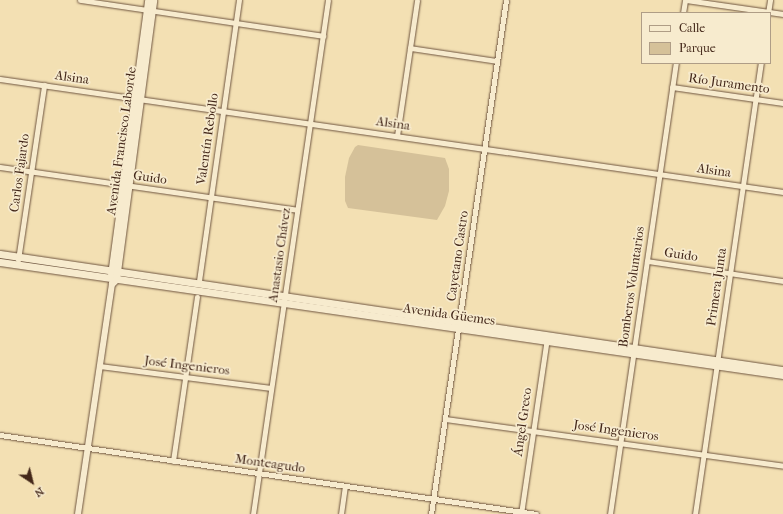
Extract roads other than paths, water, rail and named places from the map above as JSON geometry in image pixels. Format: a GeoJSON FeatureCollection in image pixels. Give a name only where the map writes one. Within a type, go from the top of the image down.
{"type":"FeatureCollection","features":[{"type":"Feature","properties":{"kind":"main road","name":"Avenida Francisco Laborde"},"geometry":{"type":"LineString","coordinates":[[114,277],[149,10],[148,0]]}},
{"type":"Feature","properties":{"kind":"main road","name":"Avenida Francisco Laborde"},"geometry":{"type":"LineString","coordinates":[[149,10],[154,0]]}},
{"type":"Feature","properties":{"kind":"main road"},"geometry":{"type":"LineString","coordinates":[[0,254],[18,260]]}},
{"type":"Feature","properties":{"kind":"main road","name":"Avenida Güemes"},"geometry":{"type":"LineString","coordinates":[[18,260],[114,277],[718,363],[783,370]]}},
{"type":"Feature","properties":{"kind":"main road"},"geometry":{"type":"LineString","coordinates":[[0,262],[18,260]]}},
{"type":"Feature","properties":{"kind":"main road","name":"Avenida Güemes"},"geometry":{"type":"LineString","coordinates":[[718,363],[783,375]]}},
{"type":"Feature","properties":{"kind":"street"},"geometry":{"type":"LineString","coordinates":[[80,0],[323,36]]}},
{"type":"Feature","properties":{"kind":"street","name":"Valentín Rebollo"},"geometry":{"type":"LineString","coordinates":[[199,281],[239,0]]}},
{"type":"Feature","properties":{"kind":"street","name":"Anastasio Chávez"},"geometry":{"type":"LineString","coordinates":[[253,514],[328,0]]}},
{"type":"Feature","properties":{"kind":"street"},"geometry":{"type":"LineString","coordinates":[[397,136],[417,0]]}},
{"type":"Feature","properties":{"kind":"street","name":"Cayetano Castro"},"geometry":{"type":"LineString","coordinates":[[431,514],[460,326],[506,0]]}},
{"type":"Feature","properties":{"kind":"street"},"geometry":{"type":"LineString","coordinates":[[683,12],[685,0],[762,12]]}},
{"type":"Feature","properties":{"kind":"street"},"geometry":{"type":"LineString","coordinates":[[768,12],[770,0]]}},
{"type":"Feature","properties":{"kind":"street"},"geometry":{"type":"LineString","coordinates":[[771,13],[783,14]]}},
{"type":"Feature","properties":{"kind":"street"},"geometry":{"type":"LineString","coordinates":[[410,48],[497,61]]}},
{"type":"Feature","properties":{"kind":"street","name":"Bomberos Voluntarios"},"geometry":{"type":"LineString","coordinates":[[610,514],[676,64]]}},
{"type":"Feature","properties":{"kind":"street","name":"Primera Junta"},"geometry":{"type":"LineString","coordinates":[[696,514],[761,64]]}},
{"type":"Feature","properties":{"kind":"street","name":"Alsina"},"geometry":{"type":"LineString","coordinates":[[0,79],[783,192]]}},
{"type":"Feature","properties":{"kind":"street","name":"Carlos Fajardo"},"geometry":{"type":"LineString","coordinates":[[18,260],[44,85]]}},
{"type":"Feature","properties":{"kind":"street","name":"Río Juramento"},"geometry":{"type":"LineString","coordinates":[[672,87],[783,103]]}},
{"type":"Feature","properties":{"kind":"street","name":"Guido"},"geometry":{"type":"LineString","coordinates":[[0,166],[297,210]]}},
{"type":"Feature","properties":{"kind":"street","name":"Guido"},"geometry":{"type":"LineString","coordinates":[[647,261],[783,281]]}},
{"type":"Feature","properties":{"kind":"street","name":"Avenida Francisco Laborde"},"geometry":{"type":"LineString","coordinates":[[78,514],[114,277]]}},
{"type":"Feature","properties":{"kind":"street"},"geometry":{"type":"LineString","coordinates":[[173,461],[197,297]]}},
{"type":"Feature","properties":{"kind":"street","name":"Ángel Greco"},"geometry":{"type":"LineString","coordinates":[[521,513],[547,338]]}},
{"type":"Feature","properties":{"kind":"street","name":"José Ingenieros"},"geometry":{"type":"LineString","coordinates":[[100,366],[271,388]]}},
{"type":"Feature","properties":{"kind":"street","name":"José Ingenieros"},"geometry":{"type":"LineString","coordinates":[[446,419],[621,442],[783,466]]}},
{"type":"Feature","properties":{"kind":"street","name":"Monteagudo"},"geometry":{"type":"LineString","coordinates":[[0,435],[536,514]]}},
{"type":"Feature","properties":{"kind":"street"},"geometry":{"type":"LineString","coordinates":[[341,514],[345,486]]}}]}
